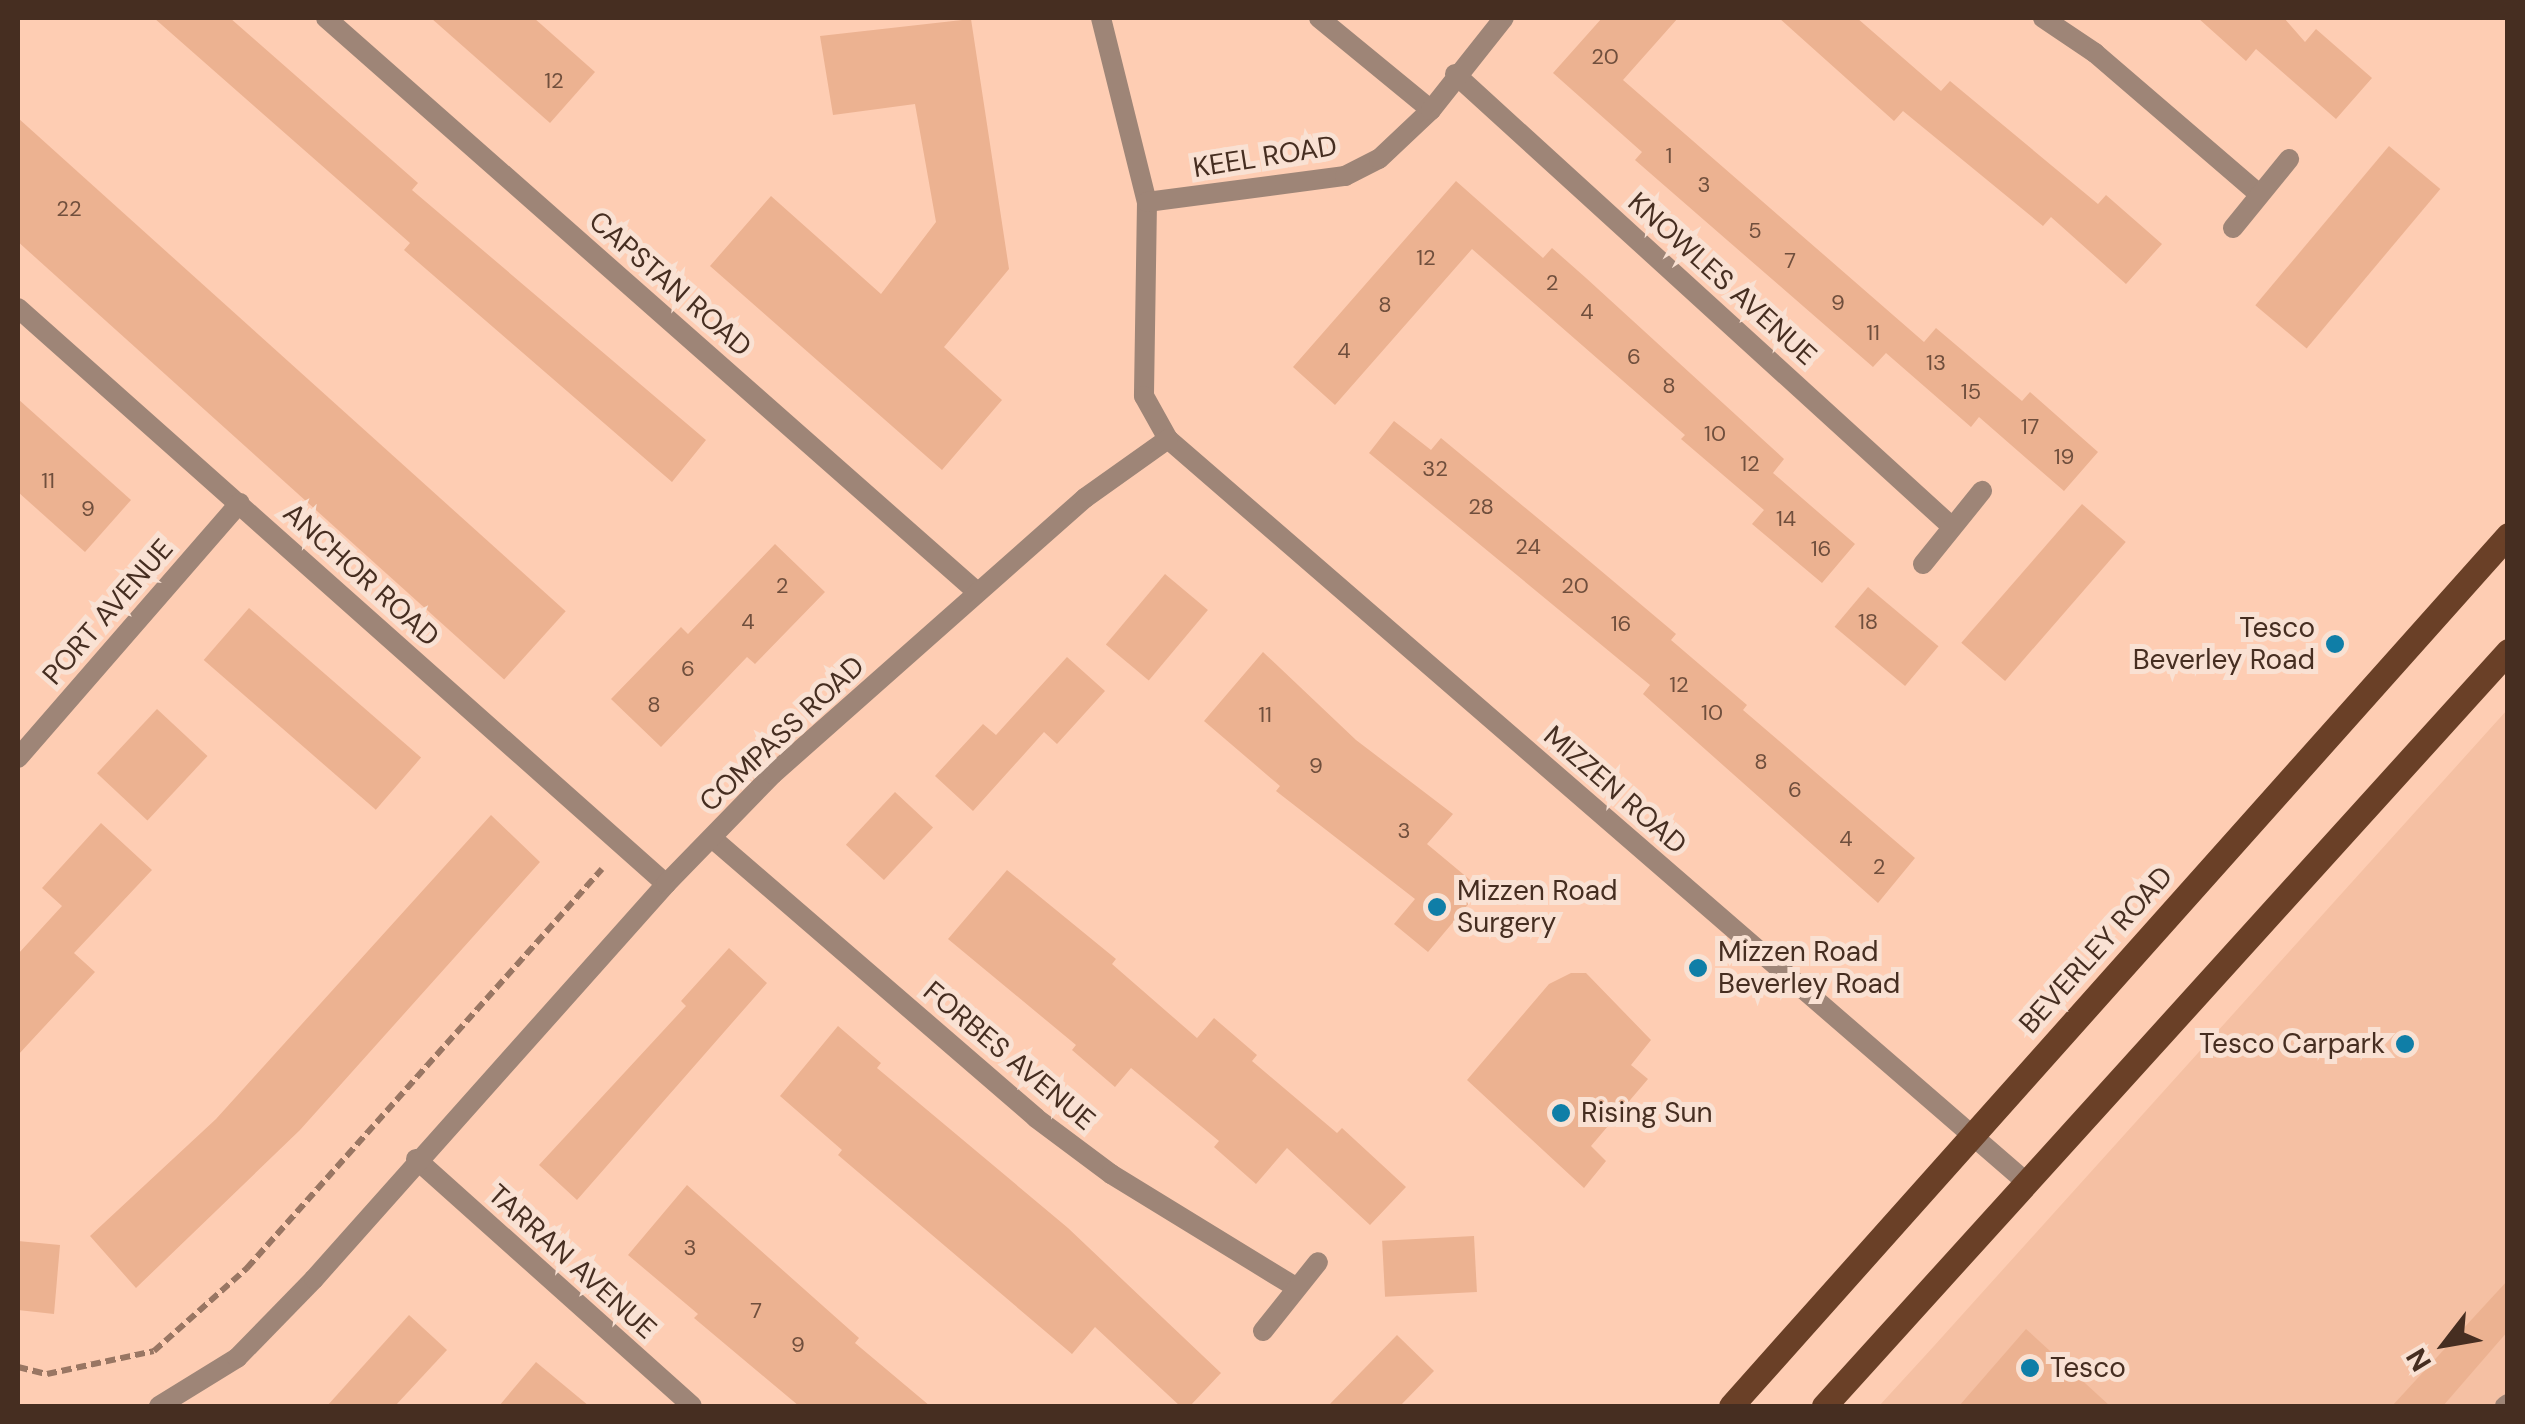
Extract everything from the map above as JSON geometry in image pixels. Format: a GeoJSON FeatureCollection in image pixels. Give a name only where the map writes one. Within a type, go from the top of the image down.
{"type":"FeatureCollection","features":[{"type":"Feature","properties":{"kind":"main road","name":"BEVERLEY ROAD"},"geometry":{"type":"LineString","coordinates":[[1732,1406],[2508,535]]}},
{"type":"Feature","properties":{"kind":"main road"},"geometry":{"type":"LineString","coordinates":[[1824,1406],[2508,651]]}},
{"type":"Feature","properties":{"kind":"street","name":"CAPSTAN ROAD"},"geometry":{"type":"LineString","coordinates":[[326,18],[977,592]]}},
{"type":"Feature","properties":{"kind":"street"},"geometry":{"type":"LineString","coordinates":[[1101,18],[1147,202],[1144,396],[1168,439]]}},
{"type":"Feature","properties":{"kind":"street"},"geometry":{"type":"LineString","coordinates":[[1318,18],[1431,110]]}},
{"type":"Feature","properties":{"kind":"street","name":"KEEL ROAD"},"geometry":{"type":"LineString","coordinates":[[1147,202],[1345,176],[1379,159],[1431,110],[1504,18]]}},
{"type":"Feature","properties":{"kind":"street"},"geometry":{"type":"LineString","coordinates":[[2042,18],[2094,53],[2258,193]]}},
{"type":"Feature","properties":{"kind":"street","name":"KNOWLES AVENUE"},"geometry":{"type":"LineString","coordinates":[[1456,74],[1951,526]]}},
{"type":"Feature","properties":{"kind":"street"},"geometry":{"type":"LineString","coordinates":[[2233,228],[2289,160]]}},
{"type":"Feature","properties":{"kind":"street","name":"ANCHOR ROAD"},"geometry":{"type":"LineString","coordinates":[[18,308],[666,884]]}},
{"type":"Feature","properties":{"kind":"street","name":"COMPASS ROAD"},"geometry":{"type":"LineString","coordinates":[[159,1406],[237,1358],[666,884],[773,774],[1085,498],[1168,439]]}},
{"type":"Feature","properties":{"kind":"street","name":"MIZZEN ROAD"},"geometry":{"type":"LineString","coordinates":[[1168,439],[2026,1182]]}},
{"type":"Feature","properties":{"kind":"street"},"geometry":{"type":"LineString","coordinates":[[1922,564],[1982,492]]}},
{"type":"Feature","properties":{"kind":"street","name":"PORT AVENUE"},"geometry":{"type":"LineString","coordinates":[[18,758],[240,503]]}},
{"type":"Feature","properties":{"kind":"street","name":"FORBES AVENUE"},"geometry":{"type":"LineString","coordinates":[[712,838],[1036,1118],[1111,1174],[1294,1286]]}},
{"type":"Feature","properties":{"kind":"street","name":"TARRAN AVENUE"},"geometry":{"type":"LineString","coordinates":[[416,1159],[692,1406]]}},
{"type":"Feature","properties":{"kind":"street"},"geometry":{"type":"LineString","coordinates":[[1263,1331],[1294,1286],[1318,1262]]}},
{"type":"Feature","properties":{"kind":"path"},"geometry":{"type":"LineString","coordinates":[[18,1367],[47,1374],[154,1351],[247,1268],[622,847]]}},
{"type":"Feature","properties":{"kind":"shaded area","name":"Tesco Carpark"},"geometry":{"type":"Polygon","coordinates":[[[2507,710],[2507,1406],[1879,1406],[1934,1346],[2507,710]]]}},
{"type":"Feature","properties":{"kind":"building"},"geometry":{"type":"Polygon","coordinates":[[[154,18],[230,18],[418,183],[412,190],[706,440],[672,482],[404,250],[410,243],[154,18]]]}},
{"type":"Feature","properties":{"kind":"building"},"geometry":{"type":"Polygon","coordinates":[[[431,18],[534,18],[595,72],[550,123],[431,18]]]}},
{"type":"Feature","properties":{"kind":"building"},"geometry":{"type":"Polygon","coordinates":[[[1602,18],[1678,18],[1623,80],[1924,342],[1936,328],[2022,401],[2030,392],[2098,452],[2064,491],[1979,417],[1971,427],[1886,353],[1873,367],[1635,160],[1642,152],[1553,73],[1602,18]]]}},
{"type":"Feature","properties":{"kind":"building"},"geometry":{"type":"Polygon","coordinates":[[[1779,18],[1857,18],[1941,91],[1950,81],[2098,204],[2106,195],[2162,244],[2126,284],[2051,217],[2043,226],[1903,111],[1894,121],[1779,18]]]}},
{"type":"Feature","properties":{"kind":"building"},"geometry":{"type":"Polygon","coordinates":[[[2198,18],[2284,18],[2305,42],[2316,29],[2372,78],[2336,119],[2256,49],[2246,61],[2198,18]]]}},
{"type":"Feature","properties":{"kind":"building"},"geometry":{"type":"Polygon","coordinates":[[[971,19],[1009,269],[944,347],[1002,400],[942,470],[710,266],[771,196],[881,294],[936,222],[915,104],[833,115],[820,36],[971,19]]]}},
{"type":"Feature","properties":{"kind":"building"},"geometry":{"type":"Polygon","coordinates":[[[18,118],[566,611],[504,680],[18,242],[18,118]]]}},
{"type":"Feature","properties":{"kind":"building"},"geometry":{"type":"Polygon","coordinates":[[[2389,146],[2440,189],[2307,348],[2255,305],[2389,146]]]}},
{"type":"Feature","properties":{"kind":"building"},"geometry":{"type":"Polygon","coordinates":[[[1456,181],[1543,258],[1552,248],[1784,459],[1773,473],[1855,544],[1822,583],[1752,524],[1764,510],[1681,439],[1685,435],[1472,249],[1335,405],[1293,367],[1456,181]]]}},
{"type":"Feature","properties":{"kind":"building"},"geometry":{"type":"Polygon","coordinates":[[[18,399],[131,500],[85,552],[18,492],[18,399]]]}},
{"type":"Feature","properties":{"kind":"building"},"geometry":{"type":"Polygon","coordinates":[[[1394,421],[1431,450],[1441,438],[1581,554],[1676,634],[1671,640],[1747,705],[1743,710],[1915,858],[1878,903],[1643,694],[1650,685],[1369,453],[1394,421]]]}},
{"type":"Feature","properties":{"kind":"building"},"geometry":{"type":"Polygon","coordinates":[[[2082,504],[2126,542],[2005,681],[1961,643],[2082,504]]]}},
{"type":"Feature","properties":{"kind":"building"},"geometry":{"type":"Polygon","coordinates":[[[775,544],[825,592],[755,664],[747,657],[661,747],[611,699],[681,627],[688,634],[775,544]]]}},
{"type":"Feature","properties":{"kind":"building"},"geometry":{"type":"Polygon","coordinates":[[[1165,574],[1208,610],[1149,680],[1106,644],[1165,574]]]}},
{"type":"Feature","properties":{"kind":"building"},"geometry":{"type":"Polygon","coordinates":[[[1868,587],[1938,646],[1905,686],[1835,627],[1868,587]]]}},
{"type":"Feature","properties":{"kind":"building"},"geometry":{"type":"Polygon","coordinates":[[[249,608],[421,758],[376,810],[204,660],[249,608]]]}},
{"type":"Feature","properties":{"kind":"building"},"geometry":{"type":"Polygon","coordinates":[[[1263,652],[1356,740],[1453,814],[1427,844],[1481,889],[1428,952],[1394,924],[1415,899],[1276,791],[1280,786],[1204,721],[1263,652]]]}},
{"type":"Feature","properties":{"kind":"building"},"geometry":{"type":"Polygon","coordinates":[[[1067,657],[1105,691],[1057,744],[1044,732],[973,811],[935,776],[983,724],[996,735],[1067,657]]]}},
{"type":"Feature","properties":{"kind":"building"},"geometry":{"type":"Polygon","coordinates":[[[157,709],[207,756],[147,820],[97,773],[157,709]]]}},
{"type":"Feature","properties":{"kind":"building"},"geometry":{"type":"Polygon","coordinates":[[[895,792],[933,827],[884,880],[846,845],[895,792]]]}},
{"type":"Feature","properties":{"kind":"building"},"geometry":{"type":"Polygon","coordinates":[[[491,815],[540,862],[300,1130],[136,1288],[90,1236],[216,1119],[491,815]]]}},
{"type":"Feature","properties":{"kind":"building"},"geometry":{"type":"Polygon","coordinates":[[[101,823],[152,870],[74,953],[95,972],[18,1055],[18,954],[62,906],[42,888],[101,823]]]}},
{"type":"Feature","properties":{"kind":"building"},"geometry":{"type":"Polygon","coordinates":[[[1007,870],[1116,959],[1112,964],[1197,1038],[1214,1018],[1257,1055],[1252,1061],[1337,1133],[1342,1128],[1406,1187],[1370,1225],[1287,1148],[1256,1184],[1214,1147],[1219,1141],[1131,1068],[1115,1087],[1072,1050],[1076,1045],[948,939],[1007,870]]]}},
{"type":"Feature","properties":{"kind":"building"},"geometry":{"type":"Polygon","coordinates":[[[729,948],[767,983],[577,1200],[539,1165],[686,1006],[681,1001],[729,948]]]}},
{"type":"Feature","properties":{"kind":"building","name":"Rising Sun"},"geometry":{"type":"Polygon","coordinates":[[[1571,973],[1586,973],[1651,1040],[1631,1065],[1648,1079],[1591,1146],[1606,1161],[1584,1188],[1467,1080],[1549,984],[1571,973]]]}},
{"type":"Feature","properties":{"kind":"building"},"geometry":{"type":"Polygon","coordinates":[[[838,1026],[881,1063],[877,1068],[1068,1228],[1221,1373],[1190,1406],[1180,1406],[1095,1327],[1072,1354],[838,1155],[842,1150],[780,1096],[838,1026]]]}},
{"type":"Feature","properties":{"kind":"building"},"geometry":{"type":"Polygon","coordinates":[[[687,1185],[859,1338],[855,1343],[930,1406],[799,1406],[694,1318],[698,1314],[628,1255],[687,1185]]]}},
{"type":"Feature","properties":{"kind":"building"},"geometry":{"type":"Polygon","coordinates":[[[1474,1236],[1477,1292],[1385,1297],[1382,1241],[1474,1236]]]}},
{"type":"Feature","properties":{"kind":"building"},"geometry":{"type":"Polygon","coordinates":[[[18,1241],[60,1245],[54,1314],[18,1310],[18,1241]]]}},
{"type":"Feature","properties":{"kind":"building"},"geometry":{"type":"Polygon","coordinates":[[[2508,1280],[2508,1331],[2443,1406],[2392,1406],[2508,1280]]]}},
{"type":"Feature","properties":{"kind":"building"},"geometry":{"type":"Polygon","coordinates":[[[409,1315],[447,1350],[395,1406],[327,1406],[409,1315]]]}},
{"type":"Feature","properties":{"kind":"building","name":"Tesco"},"geometry":{"type":"Polygon","coordinates":[[[2026,1329],[2110,1406],[1959,1406],[2026,1329]]]}},
{"type":"Feature","properties":{"kind":"building"},"geometry":{"type":"Polygon","coordinates":[[[1397,1335],[1434,1371],[1400,1406],[1328,1406],[1397,1335]]]}},
{"type":"Feature","properties":{"kind":"building"},"geometry":{"type":"Polygon","coordinates":[[[536,1362],[589,1406],[499,1406],[536,1362]]]}},
{"type":"Feature","properties":{"kind":"place","name":"Tesco Beverley Road"},"geometry":{"type":"Point","coordinates":[2335,644]}},
{"type":"Feature","properties":{"kind":"place","name":"Mizzen Road Surgery"},"geometry":{"type":"Point","coordinates":[1437,907]}},
{"type":"Feature","properties":{"kind":"place","name":"Mizzen Road Beverley Road"},"geometry":{"type":"Point","coordinates":[1698,968]}},
{"type":"Feature","properties":{"kind":"place","name":"Tesco Carpark"},"geometry":{"type":"Point","coordinates":[2405,1044]}},
{"type":"Feature","properties":{"kind":"place","name":"Rising Sun"},"geometry":{"type":"Point","coordinates":[1561,1113]}},
{"type":"Feature","properties":{"kind":"place","name":"Tesco"},"geometry":{"type":"Point","coordinates":[2030,1368]}}]}
